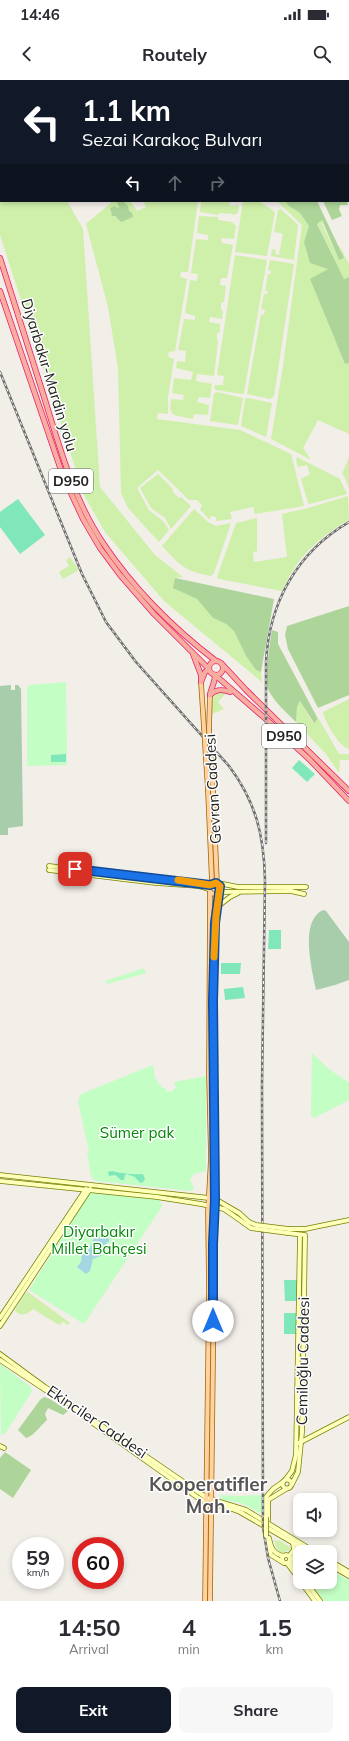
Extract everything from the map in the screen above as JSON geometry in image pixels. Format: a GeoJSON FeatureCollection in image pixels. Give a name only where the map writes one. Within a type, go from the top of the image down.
{"type":"FeatureCollection","features":[{"type":"Feature","properties":{"kind":"highway","name":"Diyarbakır-Mardin yolu"},"geometry":{"type":"LineString","coordinates":[[0,258],[67,471],[88,516],[103,542],[124,571],[156,608],[216,661]]}},
{"type":"Feature","properties":{"kind":"highway","name":"Diyarbakır-Mardin yolu"},"geometry":{"type":"LineString","coordinates":[[0,291],[63,476],[83,519],[100,548],[120,575],[136,594],[209,669]]}},
{"type":"Feature","properties":{"kind":"highway"},"geometry":{"type":"LineString","coordinates":[[191,651],[201,675],[201,682]]}},
{"type":"Feature","properties":{"kind":"highway"},"geometry":{"type":"LineString","coordinates":[[201,682],[205,672],[209,669],[212,662],[216,661],[222,664],[223,668],[221,672],[215,675]]}},
{"type":"Feature","properties":{"kind":"highway","name":"D950"},"geometry":{"type":"LineString","coordinates":[[222,664],[267,711],[349,791]]}},
{"type":"Feature","properties":{"kind":"highway"},"geometry":{"type":"LineString","coordinates":[[209,669],[211,673],[215,675]]}},
{"type":"Feature","properties":{"kind":"highway"},"geometry":{"type":"LineString","coordinates":[[210,695],[210,689],[215,681],[215,675]]}},
{"type":"Feature","properties":{"kind":"highway","name":"D950"},"geometry":{"type":"LineString","coordinates":[[215,675],[278,730],[349,801]]}},
{"type":"Feature","properties":{"kind":"highway"},"geometry":{"type":"LineString","coordinates":[[210,695],[218,690],[225,690],[235,693]]}},
{"type":"Feature","properties":{"kind":"main road"},"geometry":{"type":"LineString","coordinates":[[201,682],[210,791]]}},
{"type":"Feature","properties":{"kind":"main road","name":"Gevran Caddesi"},"geometry":{"type":"LineString","coordinates":[[210,695],[209,730],[213,886]]}},
{"type":"Feature","properties":{"kind":"main road"},"geometry":{"type":"LineString","coordinates":[[49,868],[156,883],[199,886],[306,887]]}},
{"type":"Feature","properties":{"kind":"main road"},"geometry":{"type":"LineString","coordinates":[[213,886],[213,894],[219,892],[291,891],[304,894]]}},
{"type":"Feature","properties":{"kind":"main road"},"geometry":{"type":"LineString","coordinates":[[205,1601],[209,1502],[215,1200],[213,1001],[217,907],[221,888],[213,886]]}},
{"type":"Feature","properties":{"kind":"main road"},"geometry":{"type":"LineString","coordinates":[[210,1601],[209,1198],[211,1158],[209,1077],[213,886]]}},
{"type":"Feature","properties":{"kind":"main road"},"geometry":{"type":"LineString","coordinates":[[217,907],[230,896],[240,892]]}},
{"type":"Feature","properties":{"kind":"main road"},"geometry":{"type":"LineString","coordinates":[[0,1175],[209,1198],[215,1200],[238,1216]]}},
{"type":"Feature","properties":{"kind":"main road"},"geometry":{"type":"LineString","coordinates":[[0,1181],[157,1197],[209,1205],[224,1209],[256,1225],[288,1231],[349,1220]]}},
{"type":"Feature","properties":{"kind":"main road"},"geometry":{"type":"LineString","coordinates":[[0,1326],[87,1191],[89,1185]]}},
{"type":"Feature","properties":{"kind":"main road"},"geometry":{"type":"LineString","coordinates":[[0,1318],[87,1191]]}},
{"type":"Feature","properties":{"kind":"main road","name":"Cemiloğlu Caddesi"},"geometry":{"type":"LineString","coordinates":[[288,1231],[302,1236],[298,1472],[292,1484]]}},
{"type":"Feature","properties":{"kind":"main road","name":"Ekinciler Caddesi"},"geometry":{"type":"LineString","coordinates":[[0,1354],[209,1502]]}},
{"type":"Feature","properties":{"kind":"main road","name":"Ekinciler Caddesi"},"geometry":{"type":"LineString","coordinates":[[0,1360],[209,1502],[224,1506],[260,1521],[293,1540]]}},
{"type":"Feature","properties":{"kind":"main road"},"geometry":{"type":"LineString","coordinates":[[299,1443],[349,1417]]}},
{"type":"Feature","properties":{"kind":"main road","name":"Cemiloğlu Caddesi"},"geometry":{"type":"LineString","coordinates":[[285,1481],[295,1464],[299,1443]]}},
{"type":"Feature","properties":{"kind":"main road"},"geometry":{"type":"LineString","coordinates":[[285,1481],[283,1486],[286,1489]]}},
{"type":"Feature","properties":{"kind":"main road"},"geometry":{"type":"LineString","coordinates":[[267,1519],[268,1500],[290,1488],[292,1484],[290,1481],[285,1481],[268,1493],[266,1497],[267,1519],[268,1536],[271,1555],[287,1560],[293,1569]]}},
{"type":"Feature","properties":{"kind":"main road"},"geometry":{"type":"LineString","coordinates":[[268,1536],[275,1553],[287,1560],[293,1566]]}},
{"type":"Feature","properties":{"kind":"main road"},"geometry":{"type":"LineString","coordinates":[[287,1560],[294,1550],[293,1540]]}},
{"type":"Feature","properties":{"kind":"main road"},"geometry":{"type":"LineString","coordinates":[[293,1540],[298,1545]]}},
{"type":"Feature","properties":{"kind":"main road"},"geometry":{"type":"LineString","coordinates":[[293,1540],[303,1545]]}},
{"type":"Feature","properties":{"kind":"main road"},"geometry":{"type":"LineString","coordinates":[[287,1560],[293,1555]]}},
{"type":"Feature","properties":{"kind":"main road"},"geometry":{"type":"LineString","coordinates":[[337,1565],[349,1572]]}},
{"type":"Feature","properties":{"kind":"main road"},"geometry":{"type":"LineString","coordinates":[[337,1569],[349,1576]]}},
{"type":"Feature","properties":{"kind":"main road"},"geometry":{"type":"LineString","coordinates":[[307,1589],[315,1601]]}},
{"type":"Feature","properties":{"kind":"main road"},"geometry":{"type":"LineString","coordinates":[[311,1589],[320,1601]]}},
{"type":"Feature","properties":{"kind":"green space"},"geometry":{"type":"Polygon","coordinates":[[[0,202],[68,202],[83,229],[100,487],[155,555],[183,577],[175,578],[174,588],[197,599],[213,618],[226,624],[234,631],[246,656],[256,670],[261,672],[262,682],[164,601],[105,532],[84,495],[0,235],[0,202]]]}},
{"type":"Feature","properties":{"kind":"green space"},"geometry":{"type":"Polygon","coordinates":[[[112,202],[131,202],[137,211],[146,207],[144,202],[198,202],[188,272],[181,272],[180,277],[187,279],[175,351],[169,352],[168,357],[174,359],[168,397],[168,414],[158,413],[157,419],[240,430],[291,454],[304,506],[255,514],[253,507],[230,512],[232,519],[216,521],[216,517],[210,516],[210,520],[200,510],[202,505],[197,500],[189,500],[158,470],[137,488],[149,510],[163,521],[169,530],[159,542],[128,508],[121,493],[118,368],[108,307],[86,224],[112,202]],[[114,206],[110,212],[118,219],[130,219],[119,206],[119,208],[114,206]]]}},
{"type":"Feature","properties":{"kind":"green space"},"geometry":{"type":"Polygon","coordinates":[[[117,202],[124,202],[128,206],[133,217],[121,222],[115,216],[112,216],[110,208],[114,206],[119,208],[117,202]]]}},
{"type":"Feature","properties":{"kind":"green space"},"geometry":{"type":"Polygon","coordinates":[[[201,202],[230,202],[229,205],[235,206],[235,204],[239,206],[238,213],[233,215],[219,213],[219,215],[200,212],[201,202]]]}},
{"type":"Feature","properties":{"kind":"green space"},"geometry":{"type":"Polygon","coordinates":[[[243,202],[260,202],[275,212],[267,256],[235,252],[243,202]]]}},
{"type":"Feature","properties":{"kind":"green space"},"geometry":{"type":"Polygon","coordinates":[[[278,202],[286,202],[289,206],[300,213],[309,226],[304,242],[329,269],[310,279],[345,364],[349,363],[349,434],[318,420],[303,448],[311,460],[271,439],[283,366],[302,225],[278,202]]]}},
{"type":"Feature","properties":{"kind":"green space"},"geometry":{"type":"Polygon","coordinates":[[[286,202],[317,202],[344,258],[339,260],[322,220],[317,224],[344,279],[349,277],[349,363],[345,364],[310,279],[328,269],[310,263],[304,242],[309,226],[300,213],[289,206],[286,202]]]}},
{"type":"Feature","properties":{"kind":"green space"},"geometry":{"type":"Polygon","coordinates":[[[323,202],[347,202],[348,205],[340,205],[339,209],[342,216],[332,220],[323,202]]]}},
{"type":"Feature","properties":{"kind":"green space"},"geometry":{"type":"Polygon","coordinates":[[[281,209],[298,225],[294,260],[271,256],[272,249],[276,250],[275,254],[279,255],[283,234],[274,232],[278,210],[281,209]]]}},
{"type":"Feature","properties":{"kind":"green space"},"geometry":{"type":"Polygon","coordinates":[[[199,216],[218,217],[218,220],[232,222],[236,226],[234,239],[221,238],[222,243],[233,245],[227,278],[221,278],[220,285],[226,286],[224,302],[221,303],[221,309],[223,312],[222,319],[210,317],[209,322],[220,324],[220,332],[217,333],[218,341],[214,376],[197,374],[196,381],[212,384],[210,398],[199,397],[197,402],[209,405],[208,415],[194,414],[193,419],[174,415],[170,409],[171,399],[183,400],[184,395],[172,393],[174,378],[191,380],[193,372],[176,368],[177,361],[185,362],[186,351],[178,350],[184,319],[195,320],[195,316],[185,313],[190,280],[197,281],[198,274],[191,273],[196,239],[208,240],[208,235],[197,233],[199,216]]]}},
{"type":"Feature","properties":{"kind":"green space"},"geometry":{"type":"Polygon","coordinates":[[[322,220],[323,226],[339,260],[343,258],[339,245],[349,264],[349,277],[344,279],[317,223],[322,220]]]}},
{"type":"Feature","properties":{"kind":"green space"},"geometry":{"type":"Polygon","coordinates":[[[235,255],[267,260],[244,393],[242,394],[216,390],[214,388],[215,385],[223,385],[224,376],[217,375],[235,255]]]}},
{"type":"Feature","properties":{"kind":"green space"},"geometry":{"type":"Polygon","coordinates":[[[270,260],[294,264],[274,396],[270,399],[247,394],[261,314],[264,315],[265,310],[261,309],[264,294],[267,294],[268,291],[265,291],[268,274],[271,274],[271,271],[268,270],[270,260]]]}},
{"type":"Feature","properties":{"kind":"green space"},"geometry":{"type":"Polygon","coordinates":[[[217,392],[243,398],[238,425],[210,421],[214,394],[217,392]]]}},
{"type":"Feature","properties":{"kind":"green space"},"geometry":{"type":"Polygon","coordinates":[[[248,398],[272,403],[266,437],[241,426],[245,399],[248,398]]]}},
{"type":"Feature","properties":{"kind":"green space"},"geometry":{"type":"Polygon","coordinates":[[[297,457],[340,479],[347,494],[310,504],[308,503],[301,479],[310,474],[307,465],[298,467],[296,461],[297,457]]]}},
{"type":"Feature","properties":{"kind":"green space"},"geometry":{"type":"Polygon","coordinates":[[[349,457],[349,488],[342,474],[349,457]]]}},
{"type":"Feature","properties":{"kind":"green space"},"geometry":{"type":"Polygon","coordinates":[[[158,474],[174,490],[172,491],[179,498],[181,497],[191,506],[171,529],[165,518],[151,508],[140,488],[158,474]]]}},
{"type":"Feature","properties":{"kind":"green space"},"geometry":{"type":"Polygon","coordinates":[[[348,496],[349,520],[326,535],[305,554],[292,572],[282,591],[219,579],[217,577],[236,523],[257,518],[257,551],[253,552],[254,562],[287,557],[282,514],[348,496]]]}},
{"type":"Feature","properties":{"kind":"green space"},"geometry":{"type":"Polygon","coordinates":[[[18,499],[45,535],[20,554],[0,527],[0,512],[18,499]]]}},
{"type":"Feature","properties":{"kind":"green space"},"geometry":{"type":"Polygon","coordinates":[[[194,509],[208,522],[216,526],[231,523],[214,573],[211,576],[194,572],[183,566],[162,546],[194,509]]]}},
{"type":"Feature","properties":{"kind":"green space"},"geometry":{"type":"Polygon","coordinates":[[[70,557],[79,570],[63,579],[59,572],[69,566],[66,560],[70,557]]]}},
{"type":"Feature","properties":{"kind":"green space"},"geometry":{"type":"Polygon","coordinates":[[[175,578],[274,599],[261,672],[256,670],[246,656],[234,631],[226,624],[213,618],[197,599],[173,588],[175,578]]]}},
{"type":"Feature","properties":{"kind":"green space"},"geometry":{"type":"Polygon","coordinates":[[[349,606],[349,695],[318,708],[288,649],[285,635],[287,626],[349,606]]]}},
{"type":"Feature","properties":{"kind":"green space"},"geometry":{"type":"Polygon","coordinates":[[[272,630],[278,632],[278,644],[318,719],[314,723],[300,701],[297,707],[296,722],[277,703],[268,689],[267,669],[272,630]]]}},
{"type":"Feature","properties":{"kind":"green space"},"geometry":{"type":"Polygon","coordinates":[[[66,682],[67,765],[27,766],[27,687],[30,685],[66,682]]]}},
{"type":"Feature","properties":{"kind":"green space"},"geometry":{"type":"Polygon","coordinates":[[[11,685],[11,690],[15,690],[15,685],[18,685],[21,689],[23,826],[8,828],[8,835],[0,835],[0,686],[11,685]]]}},
{"type":"Feature","properties":{"kind":"green space"},"geometry":{"type":"Polygon","coordinates":[[[220,692],[226,692],[231,695],[225,694],[218,702],[224,709],[212,714],[213,698],[220,692]]]}},
{"type":"Feature","properties":{"kind":"green space"},"geometry":{"type":"Polygon","coordinates":[[[349,699],[349,749],[341,744],[333,734],[326,722],[323,712],[349,699]]]}},
{"type":"Feature","properties":{"kind":"green space"},"geometry":{"type":"Polygon","coordinates":[[[300,701],[313,723],[319,719],[339,754],[349,754],[349,760],[340,760],[339,773],[326,754],[296,722],[297,707],[300,701]]]}},
{"type":"Feature","properties":{"kind":"green space"},"geometry":{"type":"Polygon","coordinates":[[[66,754],[66,762],[51,762],[51,755],[66,754]]]}},
{"type":"Feature","properties":{"kind":"green space"},"geometry":{"type":"Polygon","coordinates":[[[299,760],[315,774],[307,782],[292,768],[299,760]]]}},
{"type":"Feature","properties":{"kind":"green space"},"geometry":{"type":"Polygon","coordinates":[[[323,910],[326,911],[349,942],[349,980],[316,990],[310,958],[309,935],[311,924],[316,916],[323,910]]]}},
{"type":"Feature","properties":{"kind":"green space"},"geometry":{"type":"Polygon","coordinates":[[[269,930],[281,930],[281,949],[268,949],[269,930]]]}},
{"type":"Feature","properties":{"kind":"green space"},"geometry":{"type":"Polygon","coordinates":[[[221,963],[241,963],[240,974],[221,974],[221,963]]]}},
{"type":"Feature","properties":{"kind":"green space"},"geometry":{"type":"Polygon","coordinates":[[[144,968],[146,973],[107,984],[105,981],[144,968]]]}},
{"type":"Feature","properties":{"kind":"green space"},"geometry":{"type":"Polygon","coordinates":[[[243,987],[245,998],[225,1000],[224,989],[243,987]]]}},
{"type":"Feature","properties":{"kind":"green space"},"geometry":{"type":"Polygon","coordinates":[[[312,1053],[329,1069],[349,1083],[349,1100],[314,1118],[311,1115],[312,1053]]]}},
{"type":"Feature","properties":{"kind":"green space","name":"Sümer pak"},"geometry":{"type":"Polygon","coordinates":[[[153,1065],[155,1078],[159,1085],[161,1085],[162,1088],[165,1088],[167,1092],[173,1091],[173,1089],[176,1088],[174,1082],[206,1076],[206,1171],[194,1174],[190,1179],[194,1188],[191,1191],[96,1181],[91,1177],[87,1152],[89,1152],[78,1101],[81,1094],[153,1065]]]}},
{"type":"Feature","properties":{"kind":"green space"},"geometry":{"type":"Polygon","coordinates":[[[112,1171],[128,1174],[143,1174],[145,1179],[140,1183],[135,1177],[127,1174],[125,1175],[124,1180],[121,1180],[115,1175],[109,1176],[108,1172],[112,1171]]]}},
{"type":"Feature","properties":{"kind":"green space","name":"Diyarbakır Millet Bahçesi"},"geometry":{"type":"Polygon","coordinates":[[[94,1193],[159,1200],[162,1205],[84,1324],[29,1290],[89,1194],[94,1193]]]}},
{"type":"Feature","properties":{"kind":"green space"},"geometry":{"type":"Polygon","coordinates":[[[284,1280],[297,1280],[297,1301],[285,1301],[284,1280]]]}},
{"type":"Feature","properties":{"kind":"green space"},"geometry":{"type":"Polygon","coordinates":[[[28,1292],[70,1323],[68,1325],[63,1322],[59,1325],[33,1309],[26,1314],[17,1313],[15,1310],[25,1294],[28,1292]]]}},
{"type":"Feature","properties":{"kind":"green space"},"geometry":{"type":"Polygon","coordinates":[[[284,1313],[297,1313],[297,1334],[284,1334],[284,1313]]]}},
{"type":"Feature","properties":{"kind":"green space"},"geometry":{"type":"Polygon","coordinates":[[[0,1364],[31,1387],[32,1391],[5,1434],[1,1435],[0,1364]]]}},
{"type":"Feature","properties":{"kind":"green space"},"geometry":{"type":"Polygon","coordinates":[[[44,1397],[50,1399],[68,1411],[63,1415],[48,1408],[45,1414],[47,1420],[34,1433],[26,1438],[18,1430],[40,1400],[44,1397]]]}},
{"type":"Feature","properties":{"kind":"green space"},"geometry":{"type":"Polygon","coordinates":[[[5,1452],[31,1470],[13,1498],[0,1489],[0,1458],[5,1452]]]}},
{"type":"Feature","properties":{"kind":"green space"},"geometry":{"type":"Polygon","coordinates":[[[219,1495],[262,1495],[262,1514],[241,1503],[223,1500],[219,1495]]]}},
{"type":"Feature","properties":{"kind":"green space"},"geometry":{"type":"Polygon","coordinates":[[[274,1539],[277,1541],[279,1540],[291,1548],[290,1550],[281,1553],[276,1548],[274,1539]]]}},
{"type":"Feature","properties":{"kind":"green space"},"geometry":{"type":"Polygon","coordinates":[[[337,1574],[349,1580],[349,1601],[324,1601],[315,1589],[337,1589],[337,1574]]]}},
{"type":"Feature","properties":{"kind":"water"},"geometry":{"type":"Polygon","coordinates":[[[101,1232],[110,1240],[103,1247],[101,1256],[93,1259],[90,1271],[86,1274],[77,1267],[81,1262],[82,1254],[89,1250],[94,1238],[99,1239],[101,1232]]]}},
{"type":"Feature","properties":{"kind":"railway"},"geometry":{"type":"LineString","coordinates":[[0,372],[82,574],[106,622],[136,662],[229,766],[246,793],[257,820],[263,848],[265,880],[262,1085],[263,1527],[268,1558],[280,1601]]}},
{"type":"Feature","properties":{"kind":"railway"},"geometry":{"type":"LineString","coordinates":[[266,843],[266,662],[268,640],[273,619],[289,581],[301,564],[315,548],[331,534],[349,522]]}},
{"type":"Feature","properties":{"kind":"slow traffic"},"geometry":{"type":"LineString","coordinates":[[178,880],[210,885],[214,882],[221,888],[216,916],[214,957]]}},
{"type":"Feature","properties":{"kind":"district","name":"Kooperatifler Mah."},"geometry":{"type":"Point","coordinates":[208,1495]}},
{"type":"Feature","properties":{"kind":"route"},"geometry":{"type":"LineString","coordinates":[[75,869],[210,885],[214,882],[221,888],[215,923],[213,1001],[215,1200],[213,1244],[213,1321]]}}]}
